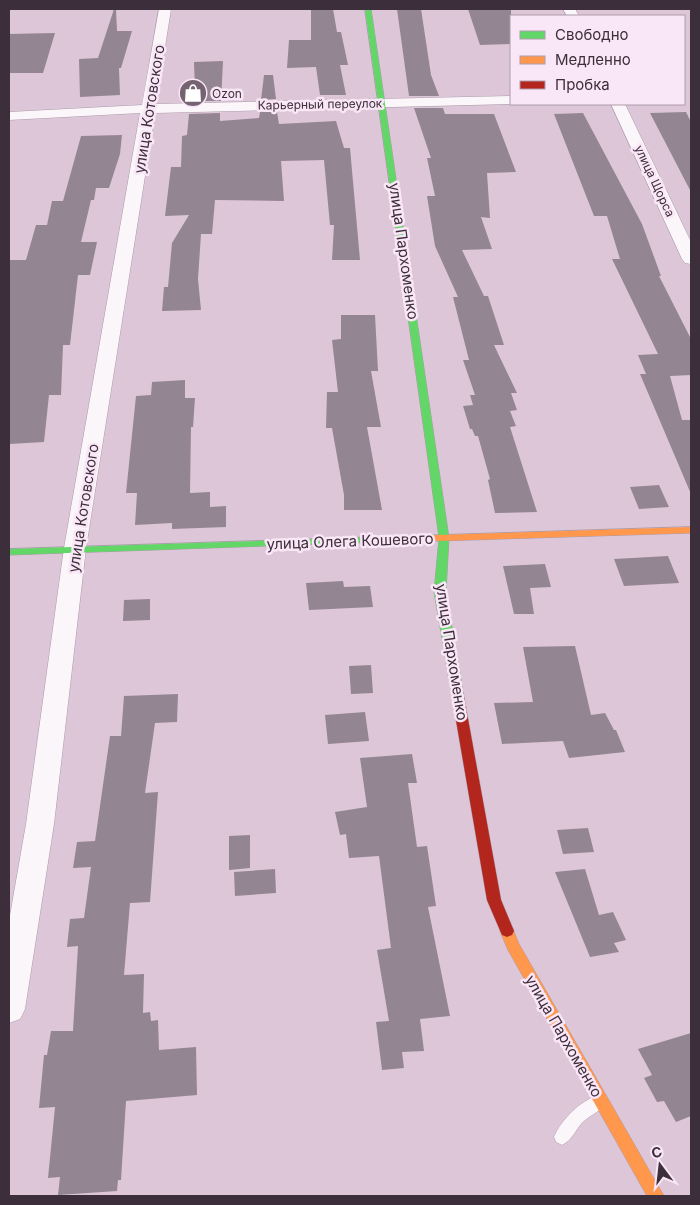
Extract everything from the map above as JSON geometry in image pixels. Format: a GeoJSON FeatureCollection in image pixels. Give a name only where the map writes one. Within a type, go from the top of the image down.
{"type":"FeatureCollection","features":[{"type":"Feature","properties":{"kind":"street","name":"улица Котовского"},"geometry":{"type":"LineString","coordinates":[[9,1009],[41,814],[75,548],[165,9]]}},
{"type":"Feature","properties":{"kind":"street","name":"улица Пархоменко"},"geometry":{"type":"LineString","coordinates":[[368,9],[384,103],[444,538],[440,592],[494,900],[513,946],[656,1196]]}},
{"type":"Feature","properties":{"kind":"street","name":"Карьерный переулок"},"geometry":{"type":"LineString","coordinates":[[9,116],[149,108],[510,100]]}},
{"type":"Feature","properties":{"kind":"street","name":"улица Щорса"},"geometry":{"type":"LineString","coordinates":[[618,105],[691,259]]}},
{"type":"Feature","properties":{"kind":"street","name":"улица Олега Кошевого"},"geometry":{"type":"LineString","coordinates":[[9,552],[75,548],[691,530]]}},
{"type":"Feature","properties":{"kind":"lane"},"geometry":{"type":"LineString","coordinates":[[562,1137],[578,1116],[601,1100]]}},
{"type":"Feature","properties":{"kind":"building"},"geometry":{"type":"Polygon","coordinates":[[[114,9],[116,9],[117,31],[132,31],[121,68],[119,68],[120,95],[80,97],[79,59],[98,58],[114,9]]]}},
{"type":"Feature","properties":{"kind":"building"},"geometry":{"type":"Polygon","coordinates":[[[311,9],[333,9],[337,32],[341,32],[348,65],[340,65],[346,95],[320,95],[316,67],[287,68],[289,40],[311,40],[311,9]]]}},
{"type":"Feature","properties":{"kind":"building"},"geometry":{"type":"Polygon","coordinates":[[[397,9],[421,9],[431,75],[439,96],[409,96],[397,9]]]}},
{"type":"Feature","properties":{"kind":"building"},"geometry":{"type":"Polygon","coordinates":[[[468,9],[511,9],[510,44],[480,45],[468,9]]]}},
{"type":"Feature","properties":{"kind":"building"},"geometry":{"type":"Polygon","coordinates":[[[55,33],[43,73],[9,73],[9,34],[55,33]]]}},
{"type":"Feature","properties":{"kind":"building"},"geometry":{"type":"Polygon","coordinates":[[[223,61],[221,101],[190,101],[192,90],[195,90],[194,62],[223,61]]]}},
{"type":"Feature","properties":{"kind":"building"},"geometry":{"type":"Polygon","coordinates":[[[264,75],[273,75],[276,99],[261,100],[264,75]]]}},
{"type":"Feature","properties":{"kind":"building"},"geometry":{"type":"Polygon","coordinates":[[[414,108],[443,108],[445,114],[494,114],[516,172],[487,173],[490,218],[481,217],[492,249],[462,250],[484,296],[488,296],[504,345],[494,345],[517,393],[511,393],[517,410],[510,411],[516,426],[510,427],[537,512],[495,513],[488,480],[490,479],[478,436],[475,436],[472,429],[470,429],[463,406],[473,405],[470,395],[475,395],[463,360],[469,360],[453,297],[458,297],[435,246],[427,196],[435,196],[427,158],[431,158],[414,108]]]}},
{"type":"Feature","properties":{"kind":"building"},"geometry":{"type":"Polygon","coordinates":[[[260,112],[277,112],[279,124],[336,121],[344,148],[350,148],[360,260],[332,260],[334,225],[330,225],[324,160],[281,161],[284,201],[215,200],[212,234],[201,234],[198,279],[201,310],[162,311],[164,287],[168,287],[172,243],[189,215],[165,216],[171,167],[181,167],[182,136],[187,135],[189,114],[220,113],[220,121],[259,118],[260,112]]]}},
{"type":"Feature","properties":{"kind":"building"},"geometry":{"type":"Polygon","coordinates":[[[686,112],[691,122],[691,192],[650,113],[686,112]]]}},
{"type":"Feature","properties":{"kind":"building"},"geometry":{"type":"Polygon","coordinates":[[[583,113],[642,224],[661,276],[659,276],[691,339],[691,375],[670,376],[682,420],[691,420],[691,494],[640,374],[646,374],[638,355],[658,354],[612,259],[620,259],[607,216],[594,216],[554,114],[583,113]]]}},
{"type":"Feature","properties":{"kind":"building"},"geometry":{"type":"Polygon","coordinates":[[[122,135],[120,154],[109,188],[96,188],[94,200],[91,200],[81,242],[97,242],[90,275],[78,275],[70,345],[63,345],[61,395],[49,395],[44,442],[9,444],[9,260],[26,260],[36,225],[47,225],[52,201],[63,201],[81,136],[122,135]]]}},
{"type":"Feature","properties":{"kind":"building"},"geometry":{"type":"Polygon","coordinates":[[[341,315],[375,315],[378,371],[371,371],[381,427],[367,427],[382,510],[344,510],[344,495],[332,428],[326,428],[327,392],[338,392],[332,340],[341,339],[341,315]]]}},
{"type":"Feature","properties":{"kind":"building"},"geometry":{"type":"Polygon","coordinates":[[[185,380],[185,398],[195,398],[193,427],[191,427],[190,493],[210,492],[210,507],[226,506],[226,527],[172,529],[172,523],[135,525],[137,493],[126,493],[136,396],[151,395],[152,382],[185,380]]]}},
{"type":"Feature","properties":{"kind":"building"},"geometry":{"type":"Polygon","coordinates":[[[659,485],[669,507],[639,509],[630,487],[659,485]]]}},
{"type":"Feature","properties":{"kind":"building"},"geometry":{"type":"Polygon","coordinates":[[[668,556],[679,583],[624,586],[614,559],[668,556]]]}},
{"type":"Feature","properties":{"kind":"building"},"geometry":{"type":"Polygon","coordinates":[[[545,564],[551,587],[530,588],[534,614],[514,614],[503,566],[545,564]]]}},
{"type":"Feature","properties":{"kind":"building"},"geometry":{"type":"Polygon","coordinates":[[[343,581],[344,587],[370,586],[373,607],[309,610],[306,583],[343,581]]]}},
{"type":"Feature","properties":{"kind":"building"},"geometry":{"type":"Polygon","coordinates":[[[150,599],[150,620],[123,621],[124,600],[150,599]]]}},
{"type":"Feature","properties":{"kind":"building"},"geometry":{"type":"Polygon","coordinates":[[[575,646],[591,715],[605,713],[614,730],[616,730],[625,752],[569,758],[563,741],[502,744],[494,703],[533,702],[523,647],[575,646]]]}},
{"type":"Feature","properties":{"kind":"building"},"geometry":{"type":"Polygon","coordinates":[[[371,665],[373,693],[351,694],[349,666],[371,665]]]}},
{"type":"Feature","properties":{"kind":"building"},"geometry":{"type":"Polygon","coordinates":[[[178,694],[177,722],[155,723],[145,793],[158,792],[150,902],[130,903],[124,975],[144,974],[143,1013],[150,1012],[151,1021],[158,1020],[159,1050],[196,1047],[197,1095],[126,1101],[121,1180],[118,1180],[117,1191],[58,1195],[60,1177],[48,1178],[55,1107],[39,1108],[44,1055],[47,1055],[51,1031],[73,1031],[78,946],[67,947],[70,919],[84,918],[91,867],[73,868],[77,842],[95,841],[110,736],[121,736],[124,696],[178,694]]]}},
{"type":"Feature","properties":{"kind":"building"},"geometry":{"type":"Polygon","coordinates":[[[365,712],[369,741],[328,744],[325,715],[365,712]]]}},
{"type":"Feature","properties":{"kind":"building"},"geometry":{"type":"Polygon","coordinates":[[[412,754],[417,783],[408,783],[417,847],[427,846],[436,906],[428,907],[450,1016],[420,1019],[424,1051],[402,1052],[404,1068],[382,1070],[376,1022],[389,1021],[377,950],[391,948],[379,856],[349,858],[346,834],[340,835],[335,812],[367,807],[360,758],[412,754]]]}},
{"type":"Feature","properties":{"kind":"building"},"geometry":{"type":"Polygon","coordinates":[[[588,828],[594,852],[563,854],[557,830],[588,828]]]}},
{"type":"Feature","properties":{"kind":"building"},"geometry":{"type":"Polygon","coordinates":[[[250,835],[250,868],[229,870],[229,836],[250,835]]]}},
{"type":"Feature","properties":{"kind":"building"},"geometry":{"type":"Polygon","coordinates":[[[275,869],[276,893],[235,896],[234,872],[275,869]]]}},
{"type":"Feature","properties":{"kind":"building"},"geometry":{"type":"Polygon","coordinates":[[[585,869],[599,915],[613,912],[626,940],[614,943],[619,952],[590,957],[555,872],[585,869]]]}},
{"type":"Feature","properties":{"kind":"building"},"geometry":{"type":"Polygon","coordinates":[[[691,1033],[691,1116],[676,1122],[664,1101],[657,1102],[644,1078],[652,1075],[638,1049],[691,1033]]]}},
{"type":"Feature","properties":{"kind":"traffic: fast"},"geometry":{"type":"LineString","coordinates":[[368,9],[444,538],[440,592],[458,697]]}},
{"type":"Feature","properties":{"kind":"traffic: fast"},"geometry":{"type":"LineString","coordinates":[[9,552],[406,539]]}},
{"type":"Feature","properties":{"kind":"traffic: slow"},"geometry":{"type":"LineString","coordinates":[[406,539],[691,530]]}},
{"type":"Feature","properties":{"kind":"traffic: slow"},"geometry":{"type":"LineString","coordinates":[[507,931],[513,946],[656,1196]]}},
{"type":"Feature","properties":{"kind":"traffic: jam"},"geometry":{"type":"LineString","coordinates":[[458,697],[494,900],[507,931]]}},
{"type":"Feature","properties":{"kind":"place","name":"Ozon"},"geometry":{"type":"Point","coordinates":[193,93]}}]}
